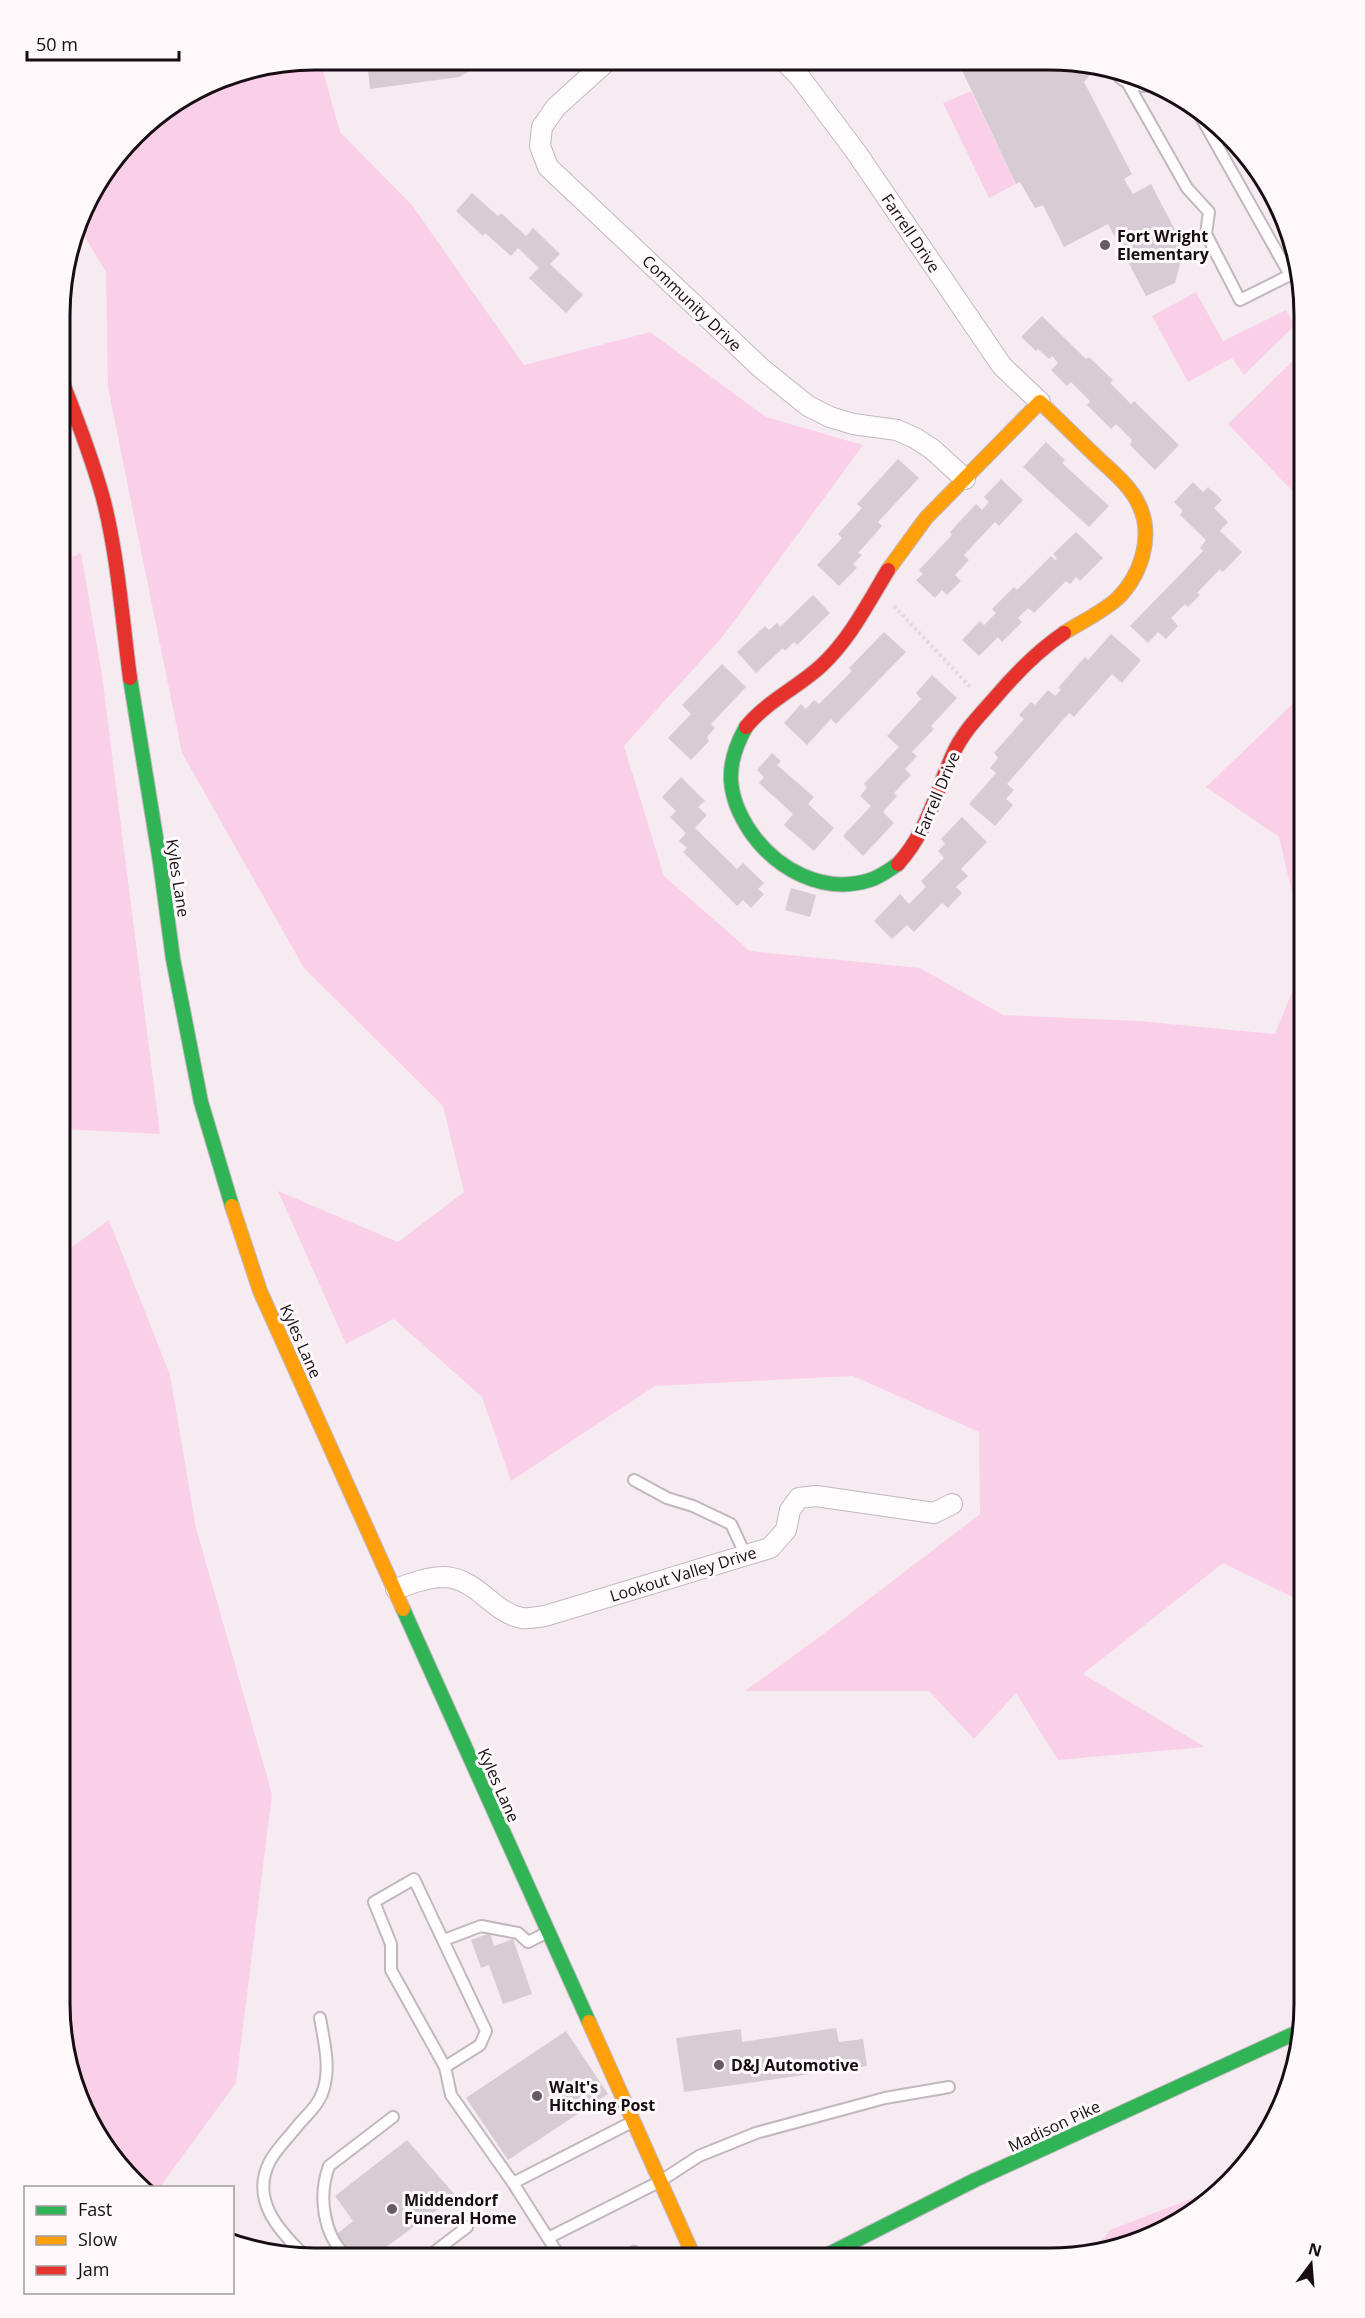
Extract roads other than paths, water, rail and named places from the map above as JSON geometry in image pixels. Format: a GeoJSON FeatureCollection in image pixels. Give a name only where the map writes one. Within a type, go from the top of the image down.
{"type":"FeatureCollection","features":[{"type":"Feature","properties":{"kind":"main road","name":"Farrell Drive"},"geometry":{"type":"LineString","coordinates":[[1040,402],[1127,486],[1139,505],[1144,523],[1144,551],[1141,564],[1125,591],[1116,600],[1046,645],[1026,663],[964,732],[926,825],[908,855],[897,866],[879,877],[864,881],[827,883],[795,873],[772,856],[759,842],[741,814],[731,784],[731,769],[738,742],[748,723],[764,706],[832,656],[861,617],[895,557],[917,528],[965,478],[1040,402]]}},
{"type":"Feature","properties":{"kind":"main road","name":"Kyles Lane"},"geometry":{"type":"LineString","coordinates":[[70,403],[97,479],[113,545],[135,720],[160,862],[173,959],[201,1102],[245,1249],[260,1291],[396,1589],[470,1761],[690,2248]]}},
{"type":"Feature","properties":{"kind":"main road","name":"Madison Pike"},"geometry":{"type":"LineString","coordinates":[[841,2248],[975,2180],[1292,2035]]}},
{"type":"Feature","properties":{"kind":"street","name":"Community Drive"},"geometry":{"type":"LineString","coordinates":[[597,70],[556,107],[542,127],[540,146],[548,167],[760,368],[808,406],[830,417],[853,424],[897,430],[915,438],[932,449],[965,478]]}},
{"type":"Feature","properties":{"kind":"street","name":"Farrell Drive"},"geometry":{"type":"LineString","coordinates":[[793,70],[856,152],[1002,366],[1040,402]]}},
{"type":"Feature","properties":{"kind":"street","name":"Lookout Valley Drive"},"geometry":{"type":"LineString","coordinates":[[396,1589],[422,1580],[447,1577],[485,1594],[501,1611],[522,1618],[545,1616],[770,1548],[786,1530],[790,1510],[799,1498],[816,1496],[934,1513],[952,1504]]}},
{"type":"Feature","properties":{"kind":"lane"},"geometry":{"type":"LineString","coordinates":[[1127,83],[1187,188],[1209,212],[1206,234],[1240,300],[1290,274],[1207,128]]}},
{"type":"Feature","properties":{"kind":"lane"},"geometry":{"type":"LineString","coordinates":[[634,1480],[667,1498],[693,1506],[730,1524],[746,1556]]}},
{"type":"Feature","properties":{"kind":"lane"},"geometry":{"type":"LineString","coordinates":[[445,2067],[480,2045],[486,2031],[414,1879],[374,1902],[391,1944],[391,1970],[445,2067],[451,2095],[513,2183],[554,2248]]}},
{"type":"Feature","properties":{"kind":"lane"},"geometry":{"type":"LineString","coordinates":[[444,1940],[481,1926],[518,1933],[528,1942],[548,1932]]}},
{"type":"Feature","properties":{"kind":"lane"},"geometry":{"type":"LineString","coordinates":[[296,2247],[266,2208],[263,2185],[271,2160],[316,2103],[324,2088],[327,2073],[320,2018]]}},
{"type":"Feature","properties":{"kind":"lane"},"geometry":{"type":"LineString","coordinates":[[548,2238],[660,2182],[699,2156],[756,2133],[885,2098],[949,2087]]}},
{"type":"Feature","properties":{"kind":"lane"},"geometry":{"type":"LineString","coordinates":[[338,2248],[326,2225],[324,2195],[329,2166],[393,2117]]}},
{"type":"Feature","properties":{"kind":"lane"},"geometry":{"type":"LineString","coordinates":[[513,2183],[633,2121]]}},
{"type":"Feature","properties":{"kind":"lane"},"geometry":{"type":"LineString","coordinates":[[439,2248],[467,2227]]}},
{"type":"Feature","properties":{"kind":"place","name":"Fort Wright Elementary"},"geometry":{"type":"Point","coordinates":[1105,245]}},
{"type":"Feature","properties":{"kind":"place","name":"D&J Automotive"},"geometry":{"type":"Point","coordinates":[719,2065]}},
{"type":"Feature","properties":{"kind":"place","name":"Walt's Hitching Post"},"geometry":{"type":"Point","coordinates":[537,2096]}},
{"type":"Feature","properties":{"kind":"place","name":"Middendorf Funeral Home"},"geometry":{"type":"Point","coordinates":[392,2209]}}]}
